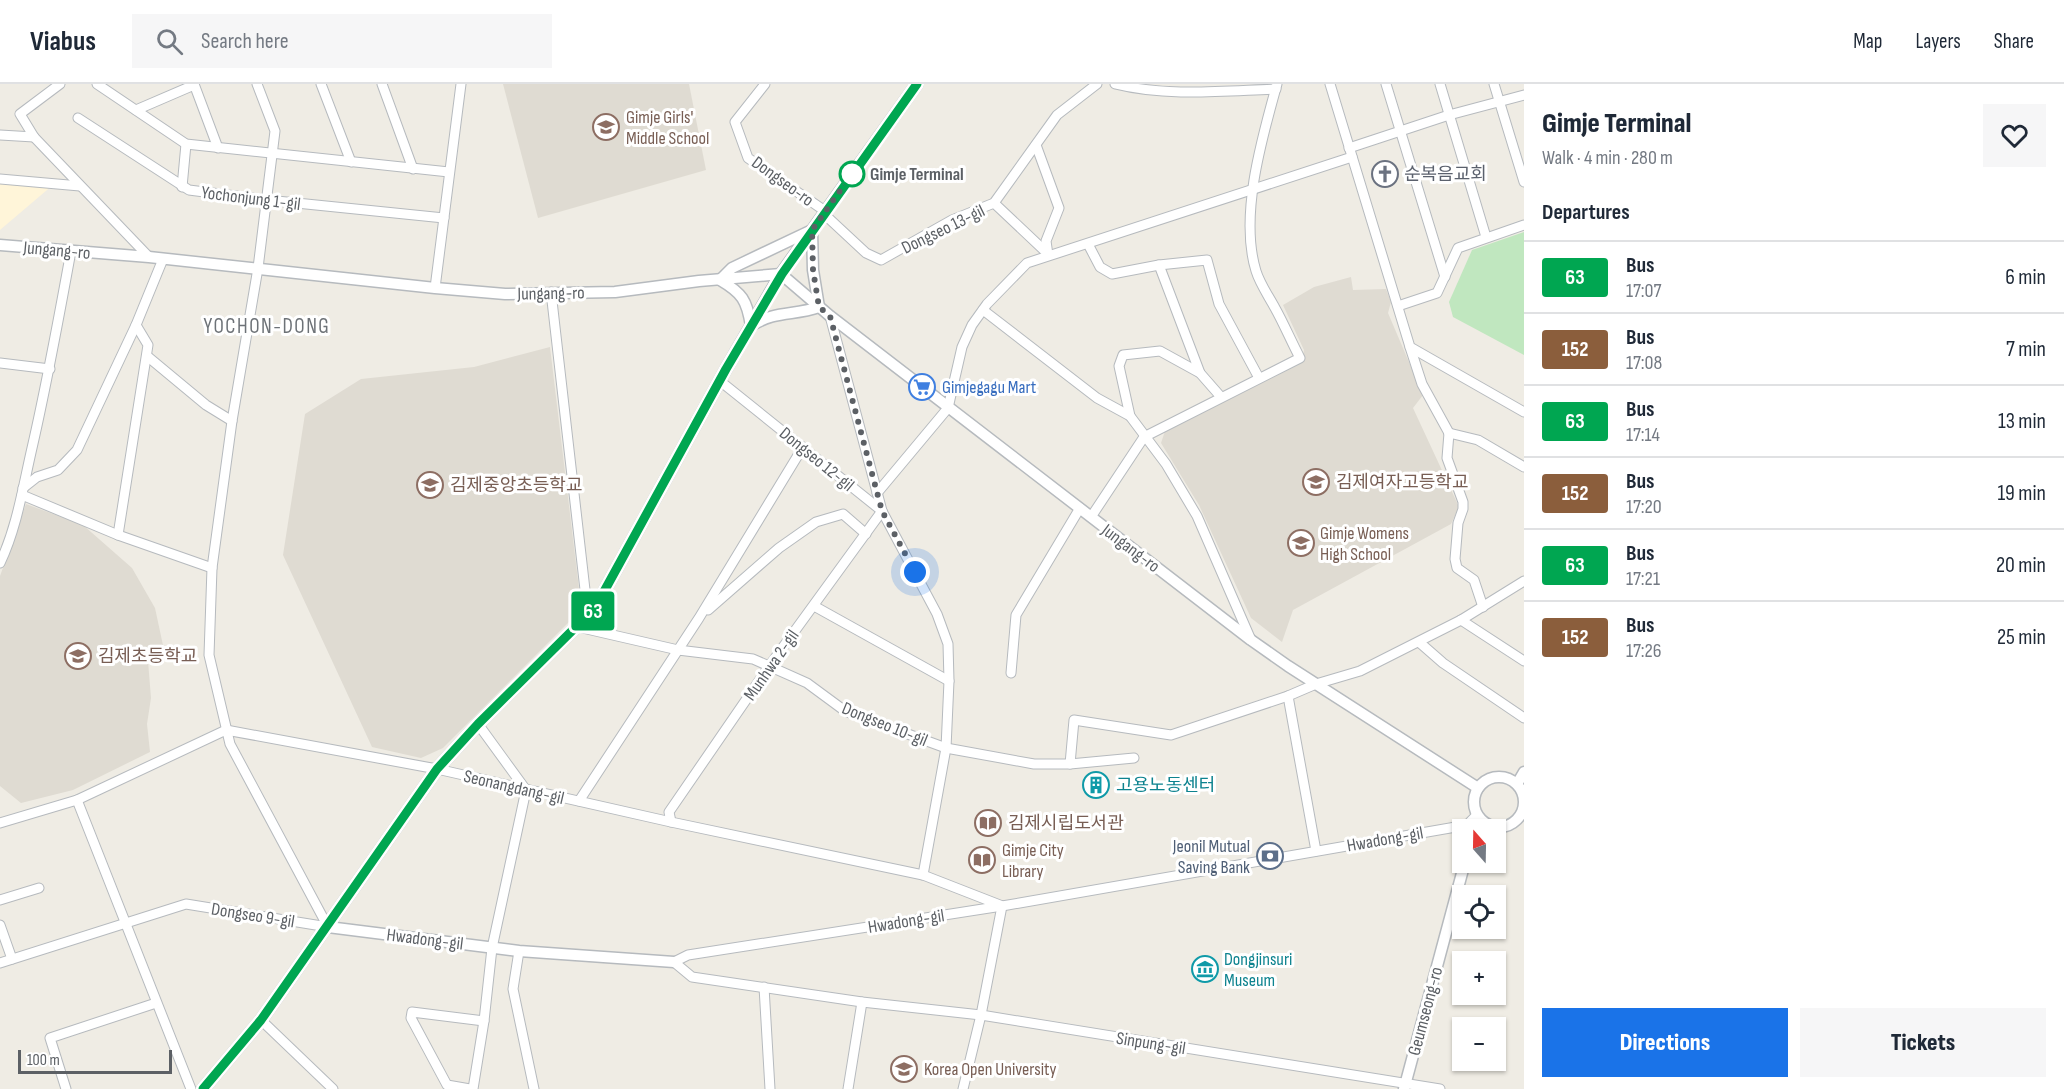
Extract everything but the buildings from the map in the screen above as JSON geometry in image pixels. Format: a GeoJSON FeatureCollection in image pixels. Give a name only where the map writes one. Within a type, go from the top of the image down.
{"type":"FeatureCollection","features":[{"type":"Feature","properties":{"kind":"main road","name":"Dongseo-ro"},"geometry":{"type":"LineString","coordinates":[[203,1089],[261,1020],[437,769],[478,724],[595,608],[720,381],[782,274],[917,84]]}},
{"type":"Feature","properties":{"kind":"street"},"geometry":{"type":"LineString","coordinates":[[60,84],[20,114],[34,137],[148,257]]}},
{"type":"Feature","properties":{"kind":"street"},"geometry":{"type":"LineString","coordinates":[[97,84],[186,144],[449,172]]}},
{"type":"Feature","properties":{"kind":"street"},"geometry":{"type":"LineString","coordinates":[[136,110],[194,84],[218,148]]}},
{"type":"Feature","properties":{"kind":"street"},"geometry":{"type":"LineString","coordinates":[[257,84],[275,131],[258,268]]}},
{"type":"Feature","properties":{"kind":"street"},"geometry":{"type":"LineString","coordinates":[[321,84],[351,162]]}},
{"type":"Feature","properties":{"kind":"street"},"geometry":{"type":"LineString","coordinates":[[382,84],[413,169]]}},
{"type":"Feature","properties":{"kind":"street"},"geometry":{"type":"LineString","coordinates":[[435,288],[460,84]]}},
{"type":"Feature","properties":{"kind":"street","name":"Dongseo 13-gil"},"geometry":{"type":"LineString","coordinates":[[824,212],[866,253],[881,260],[952,220],[994,203],[1057,114],[1097,84]]}},
{"type":"Feature","properties":{"kind":"street"},"geometry":{"type":"LineString","coordinates":[[1091,517],[1144,437],[1299,358],[1275,307],[1265,293],[1256,270],[1249,219],[1252,189],[1276,86],[1150,91],[1114,84]]}},
{"type":"Feature","properties":{"kind":"street"},"geometry":{"type":"LineString","coordinates":[[1330,84],[1422,384],[1449,433],[1447,458],[1463,502],[1458,523],[1455,559],[1457,568],[1474,580],[1483,607]]}},
{"type":"Feature","properties":{"kind":"street"},"geometry":{"type":"LineString","coordinates":[[1386,84],[1444,277]]}},
{"type":"Feature","properties":{"kind":"street"},"geometry":{"type":"LineString","coordinates":[[1440,84],[1486,237]]}},
{"type":"Feature","properties":{"kind":"street"},"geometry":{"type":"LineString","coordinates":[[1494,84],[1524,182]]}},
{"type":"Feature","properties":{"kind":"street","name":"Dongseo-ro"},"geometry":{"type":"LineString","coordinates":[[762,85],[735,122],[748,158],[824,212]]}},
{"type":"Feature","properties":{"kind":"street"},"geometry":{"type":"LineString","coordinates":[[877,493],[948,408],[962,347],[972,325],[1010,279],[1027,263],[1252,189],[1399,132],[1524,95]]}},
{"type":"Feature","properties":{"kind":"street","name":"Yochonjung 1-gil"},"geometry":{"type":"LineString","coordinates":[[78,118],[189,190],[444,218]]}},
{"type":"Feature","properties":{"kind":"street"},"geometry":{"type":"LineString","coordinates":[[0,135],[34,137]]}},
{"type":"Feature","properties":{"kind":"street"},"geometry":{"type":"LineString","coordinates":[[182,187],[186,144]]}},
{"type":"Feature","properties":{"kind":"street"},"geometry":{"type":"LineString","coordinates":[[1036,145],[1059,208],[1046,241],[1048,255]]}},
{"type":"Feature","properties":{"kind":"street"},"geometry":{"type":"LineString","coordinates":[[0,179],[81,186]]}},
{"type":"Feature","properties":{"kind":"street"},"geometry":{"type":"LineString","coordinates":[[994,203],[1048,255]]}},
{"type":"Feature","properties":{"kind":"street"},"geometry":{"type":"LineString","coordinates":[[1398,306],[1437,293],[1458,248],[1524,225]]}},
{"type":"Feature","properties":{"kind":"street"},"geometry":{"type":"LineString","coordinates":[[812,230],[813,270],[819,307],[806,312],[766,316],[751,326],[744,299],[738,291],[720,280],[732,268],[812,230]]}},
{"type":"Feature","properties":{"kind":"street","name":"Jungang-ro"},"geometry":{"type":"LineString","coordinates":[[0,244],[505,294],[615,292],[782,274],[830,316],[1251,640],[1478,788]]}},
{"type":"Feature","properties":{"kind":"street"},"geometry":{"type":"LineString","coordinates":[[1088,244],[1100,267],[1112,274],[1160,265],[1207,260],[1220,304],[1258,378]]}},
{"type":"Feature","properties":{"kind":"street"},"geometry":{"type":"LineString","coordinates":[[0,563],[22,492],[50,369],[71,251]]}},
{"type":"Feature","properties":{"kind":"street"},"geometry":{"type":"LineString","coordinates":[[22,492],[37,477],[58,470],[77,450],[136,325],[163,260]]}},
{"type":"Feature","properties":{"kind":"street"},"geometry":{"type":"LineString","coordinates":[[1160,265],[1200,373]]}},
{"type":"Feature","properties":{"kind":"street","name":"Dongseo 9-gil"},"geometry":{"type":"LineString","coordinates":[[258,268],[232,421],[212,568],[209,655],[230,744],[328,927]]}},
{"type":"Feature","properties":{"kind":"street"},"geometry":{"type":"LineString","coordinates":[[551,292],[588,616]]}},
{"type":"Feature","properties":{"kind":"street"},"geometry":{"type":"LineString","coordinates":[[983,310],[1097,398],[1130,416]]}},
{"type":"Feature","properties":{"kind":"street"},"geometry":{"type":"LineString","coordinates":[[830,316],[882,511]]}},
{"type":"Feature","properties":{"kind":"street"},"geometry":{"type":"LineString","coordinates":[[118,535],[148,345],[136,325]]}},
{"type":"Feature","properties":{"kind":"street"},"geometry":{"type":"LineString","coordinates":[[1410,347],[1524,412]]}},
{"type":"Feature","properties":{"kind":"street"},"geometry":{"type":"LineString","coordinates":[[1221,397],[1200,373],[1160,351],[1122,355],[1119,366],[1130,416],[1167,464],[1197,516],[1251,640]]}},
{"type":"Feature","properties":{"kind":"street"},"geometry":{"type":"LineString","coordinates":[[147,356],[206,405],[232,421]]}},
{"type":"Feature","properties":{"kind":"street"},"geometry":{"type":"LineString","coordinates":[[0,363],[50,369]]}},
{"type":"Feature","properties":{"kind":"street","name":"Dongseo 12-gil"},"geometry":{"type":"LineString","coordinates":[[720,381],[882,511],[937,614],[948,644],[949,681],[945,748],[923,875]]}},
{"type":"Feature","properties":{"kind":"street"},"geometry":{"type":"LineString","coordinates":[[1449,433],[1478,440],[1524,467]]}},
{"type":"Feature","properties":{"kind":"street"},"geometry":{"type":"LineString","coordinates":[[579,801],[699,618],[803,447]]}},
{"type":"Feature","properties":{"kind":"street"},"geometry":{"type":"LineString","coordinates":[[22,492],[118,535],[212,568]]}},
{"type":"Feature","properties":{"kind":"street"},"geometry":{"type":"LineString","coordinates":[[1011,673],[1016,615],[1080,508]]}},
{"type":"Feature","properties":{"kind":"street","name":"Munhwa 2-gil"},"geometry":{"type":"LineString","coordinates":[[671,822],[669,812],[770,665],[882,511]]}},
{"type":"Feature","properties":{"kind":"street"},"geometry":{"type":"LineString","coordinates":[[699,618],[779,548],[816,522],[843,514],[866,534]]}},
{"type":"Feature","properties":{"kind":"street"},"geometry":{"type":"LineString","coordinates":[[1070,764],[1074,720],[1171,735],[1360,671],[1461,620],[1524,581]]}},
{"type":"Feature","properties":{"kind":"street"},"geometry":{"type":"LineString","coordinates":[[814,606],[949,681]]}},
{"type":"Feature","properties":{"kind":"street"},"geometry":{"type":"LineString","coordinates":[[1461,620],[1524,661]]}},
{"type":"Feature","properties":{"kind":"street","name":"Dongseo 10-gil"},"geometry":{"type":"LineString","coordinates":[[578,627],[678,650],[753,659],[807,683],[845,711],[945,748],[1034,764],[1070,764],[1134,758]]}},
{"type":"Feature","properties":{"kind":"street"},"geometry":{"type":"LineString","coordinates":[[1419,642],[1443,663],[1524,718]]}},
{"type":"Feature","properties":{"kind":"street"},"geometry":{"type":"LineString","coordinates":[[1288,696],[1316,851]]}},
{"type":"Feature","properties":{"kind":"street"},"geometry":{"type":"LineString","coordinates":[[478,724],[526,790],[492,948],[484,1021],[472,1089],[447,1085],[411,1018],[412,1012],[484,1021]]}},
{"type":"Feature","properties":{"kind":"street"},"geometry":{"type":"LineString","coordinates":[[0,823],[77,800],[226,730]]}},
{"type":"Feature","properties":{"kind":"street","name":"Seonangdang-gil"},"geometry":{"type":"LineString","coordinates":[[226,730],[437,769],[671,822],[923,875],[1002,906]]}},
{"type":"Feature","properties":{"kind":"street"},"geometry":{"type":"LineString","coordinates":[[1517,784],[1524,772]]}},
{"type":"Feature","properties":{"kind":"street"},"geometry":{"type":"LineString","coordinates":[[1481,819],[1477,815],[1474,800],[1478,788],[1490,778],[1504,777],[1517,784],[1523,794],[1524,805],[1522,812],[1511,824],[1506,825]]}},
{"type":"Feature","properties":{"kind":"street"},"geometry":{"type":"LineString","coordinates":[[77,800],[191,1089]]}},
{"type":"Feature","properties":{"kind":"street","name":"Hwadong-gil"},"geometry":{"type":"LineString","coordinates":[[328,927],[519,951],[674,962],[688,955],[1002,906],[1467,825],[1477,815]]}},
{"type":"Feature","properties":{"kind":"street","name":"Geumseong-ro"},"geometry":{"type":"LineString","coordinates":[[1405,1087],[1462,873]]}},
{"type":"Feature","properties":{"kind":"street"},"geometry":{"type":"LineString","coordinates":[[0,900],[39,888]]}},
{"type":"Feature","properties":{"kind":"street","name":"Dongseo 9-gil"},"geometry":{"type":"LineString","coordinates":[[0,963],[186,904],[328,927]]}},
{"type":"Feature","properties":{"kind":"street"},"geometry":{"type":"LineString","coordinates":[[963,1089],[981,1015],[1002,906]]}},
{"type":"Feature","properties":{"kind":"street"},"geometry":{"type":"LineString","coordinates":[[0,925],[12,959]]}},
{"type":"Feature","properties":{"kind":"street"},"geometry":{"type":"LineString","coordinates":[[519,951],[513,989],[534,1089]]}},
{"type":"Feature","properties":{"kind":"street","name":"Sinpung-gil"},"geometry":{"type":"LineString","coordinates":[[674,962],[692,977],[862,1002],[981,1015],[1405,1087],[1440,1089]]}},
{"type":"Feature","properties":{"kind":"street"},"geometry":{"type":"LineString","coordinates":[[764,987],[770,1089]]}},
{"type":"Feature","properties":{"kind":"street"},"geometry":{"type":"LineString","coordinates":[[848,1089],[862,1002]]}},
{"type":"Feature","properties":{"kind":"street"},"geometry":{"type":"LineString","coordinates":[[66,1089],[50,1038],[156,1004]]}},
{"type":"Feature","properties":{"kind":"street"},"geometry":{"type":"LineString","coordinates":[[261,1020],[333,1089]]}},
{"type":"Feature","properties":{"kind":"shaded area","name":"Gimje Girls' Middle School"},"geometry":{"type":"Polygon","coordinates":[[[503,84],[689,84],[706,170],[538,218],[503,84]]]}},
{"type":"Feature","properties":{"kind":"shaded area"},"geometry":{"type":"Polygon","coordinates":[[[0,174],[60,179],[0,230],[0,174]]]}},
{"type":"Feature","properties":{"kind":"shaded area","name":"김제여자고등학교"},"geometry":{"type":"Polygon","coordinates":[[[1351,277],[1353,290],[1386,289],[1391,302],[1388,313],[1423,395],[1413,408],[1459,507],[1451,524],[1293,610],[1282,642],[1251,618],[1199,505],[1161,443],[1165,431],[1302,362],[1304,350],[1283,305],[1314,287],[1351,277]]]}},
{"type":"Feature","properties":{"kind":"shaded area","name":"김제중앙초등학교"},"geometry":{"type":"Polygon","coordinates":[[[550,347],[579,589],[574,617],[443,748],[421,758],[372,747],[283,555],[305,414],[361,379],[474,367],[550,347]]]}},
{"type":"Feature","properties":{"kind":"shaded area","name":"김제초등학교"},"geometry":{"type":"Polygon","coordinates":[[[26,504],[83,525],[132,568],[155,608],[164,650],[148,661],[151,698],[147,724],[150,752],[73,790],[21,803],[0,786],[0,576],[26,504]]]}},
{"type":"Feature","properties":{"kind":"green space"},"geometry":{"type":"Polygon","coordinates":[[[1524,232],[1524,355],[1453,317],[1449,302],[1472,250],[1524,232]]]}},
{"type":"Feature","properties":{"kind":"bus line","name":"63"},"geometry":{"type":"LineString","coordinates":[[203,1089],[261,1020],[437,769],[478,724],[595,608],[726,369],[782,274],[823,213],[917,84]]}},
{"type":"Feature","properties":{"kind":"place","name":"Gimje Girls' Middle School"},"geometry":{"type":"Point","coordinates":[606,127]}},
{"type":"Feature","properties":{"kind":"place","name":"Gimje Terminal"},"geometry":{"type":"Point","coordinates":[852,174]}},
{"type":"Feature","properties":{"kind":"place","name":"순복음교회"},"geometry":{"type":"Point","coordinates":[1385,174]}},
{"type":"Feature","properties":{"kind":"place","name":"Gimjegagu Mart"},"geometry":{"type":"Point","coordinates":[922,387]}},
{"type":"Feature","properties":{"kind":"place","name":"김제여자고등학교"},"geometry":{"type":"Point","coordinates":[1316,482]}},
{"type":"Feature","properties":{"kind":"place","name":"김제중앙초등학교"},"geometry":{"type":"Point","coordinates":[430,485]}},
{"type":"Feature","properties":{"kind":"place","name":"Gimje Womens High School"},"geometry":{"type":"Point","coordinates":[1301,543]}},
{"type":"Feature","properties":{"kind":"place","name":"김제초등학교"},"geometry":{"type":"Point","coordinates":[78,656]}},
{"type":"Feature","properties":{"kind":"place","name":"고용노동센터"},"geometry":{"type":"Point","coordinates":[1096,785]}},
{"type":"Feature","properties":{"kind":"place","name":"김제시립도서관"},"geometry":{"type":"Point","coordinates":[988,823]}},
{"type":"Feature","properties":{"kind":"place","name":"Jeonil Mutual Saving Bank"},"geometry":{"type":"Point","coordinates":[1270,856]}},
{"type":"Feature","properties":{"kind":"place","name":"Gimje City Library"},"geometry":{"type":"Point","coordinates":[982,860]}},
{"type":"Feature","properties":{"kind":"place","name":"Dongjinsuri Museum"},"geometry":{"type":"Point","coordinates":[1205,969]}},
{"type":"Feature","properties":{"kind":"place","name":"Korea Open University"},"geometry":{"type":"Point","coordinates":[904,1069]}},
{"type":"Feature","properties":{"kind":"district","name":"YOCHON-DONG"},"geometry":{"type":"Point","coordinates":[267,326]}},
{"type":"Feature","properties":{"kind":"route"},"geometry":{"type":"LineString","coordinates":[[852,174],[812,230],[813,270],[819,307],[830,316],[882,511],[915,572]]}}]}
